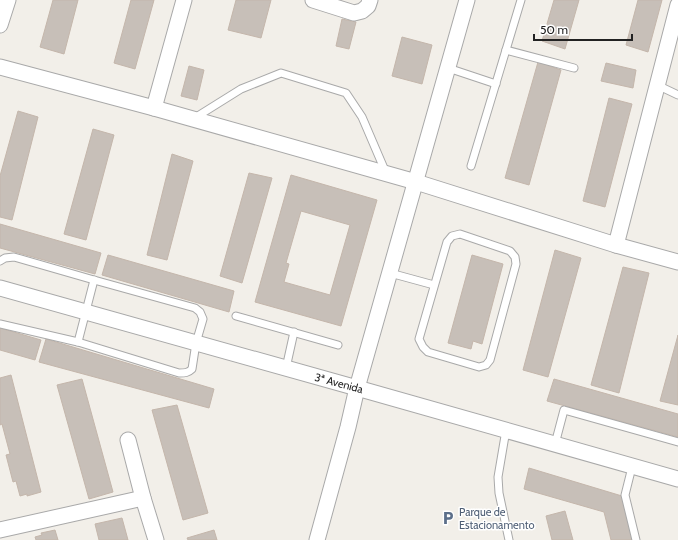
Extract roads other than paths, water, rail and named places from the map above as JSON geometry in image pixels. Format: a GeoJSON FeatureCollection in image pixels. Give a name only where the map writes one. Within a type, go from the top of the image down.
{"type":"FeatureCollection","features":[{"type":"Feature","properties":{"kind":"street"},"geometry":{"type":"LineString","coordinates":[[0,25],[8,0]]}},
{"type":"Feature","properties":{"kind":"street"},"geometry":{"type":"LineString","coordinates":[[154,108],[184,0]]}},
{"type":"Feature","properties":{"kind":"street"},"geometry":{"type":"LineString","coordinates":[[313,0],[354,13],[362,11],[368,6],[370,0]]}},
{"type":"Feature","properties":{"kind":"street"},"geometry":{"type":"LineString","coordinates":[[318,540],[357,388],[467,0]]}},
{"type":"Feature","properties":{"kind":"street"},"geometry":{"type":"LineString","coordinates":[[616,245],[678,5]]}},
{"type":"Feature","properties":{"kind":"street"},"geometry":{"type":"LineString","coordinates":[[0,67],[154,108],[386,173],[616,245],[678,262]]}},
{"type":"Feature","properties":{"kind":"street","name":"3ª Avenida"},"geometry":{"type":"LineString","coordinates":[[0,288],[678,479]]}},
{"type":"Feature","properties":{"kind":"street"},"geometry":{"type":"LineString","coordinates":[[128,440],[156,540]]}},
{"type":"Feature","properties":{"kind":"street"},"geometry":{"type":"LineString","coordinates":[[0,530],[143,498]]}},
{"type":"Feature","properties":{"kind":"lane"},"geometry":{"type":"LineString","coordinates":[[471,166],[521,0]]}},
{"type":"Feature","properties":{"kind":"lane"},"geometry":{"type":"LineString","coordinates":[[506,50],[574,68]]}},
{"type":"Feature","properties":{"kind":"lane"},"geometry":{"type":"LineString","coordinates":[[448,68],[496,84]]}},
{"type":"Feature","properties":{"kind":"lane"},"geometry":{"type":"LineString","coordinates":[[192,119],[241,89],[281,73],[346,93],[362,117],[386,173]]}},
{"type":"Feature","properties":{"kind":"lane"},"geometry":{"type":"LineString","coordinates":[[657,84],[678,94]]}},
{"type":"Feature","properties":{"kind":"lane"},"geometry":{"type":"LineString","coordinates":[[460,234],[510,250],[515,257],[516,264],[490,360],[486,365],[479,367],[428,352],[423,347],[419,339],[434,285],[447,242],[452,236],[460,234]]}},
{"type":"Feature","properties":{"kind":"lane"},"geometry":{"type":"LineString","coordinates":[[0,261],[5,258],[14,257],[195,308],[200,312],[203,319],[196,343],[192,369],[185,373],[179,373],[78,342],[0,324]]}},
{"type":"Feature","properties":{"kind":"lane"},"geometry":{"type":"LineString","coordinates":[[390,273],[434,285]]}},
{"type":"Feature","properties":{"kind":"lane"},"geometry":{"type":"LineString","coordinates":[[78,342],[94,280]]}},
{"type":"Feature","properties":{"kind":"lane"},"geometry":{"type":"LineString","coordinates":[[236,316],[338,345]]}},
{"type":"Feature","properties":{"kind":"lane"},"geometry":{"type":"LineString","coordinates":[[286,368],[294,332]]}},
{"type":"Feature","properties":{"kind":"lane"},"geometry":{"type":"LineString","coordinates":[[555,444],[564,410],[678,442]]}},
{"type":"Feature","properties":{"kind":"lane"},"geometry":{"type":"LineString","coordinates":[[506,430],[498,476],[499,494],[509,540]]}},
{"type":"Feature","properties":{"kind":"lane"},"geometry":{"type":"LineString","coordinates":[[632,467],[625,495],[636,540]]}},
{"type":"Feature","properties":{"kind":"place","name":"Parque de Estacionamento"},"geometry":{"type":"Point","coordinates":[448,518]}}]}
